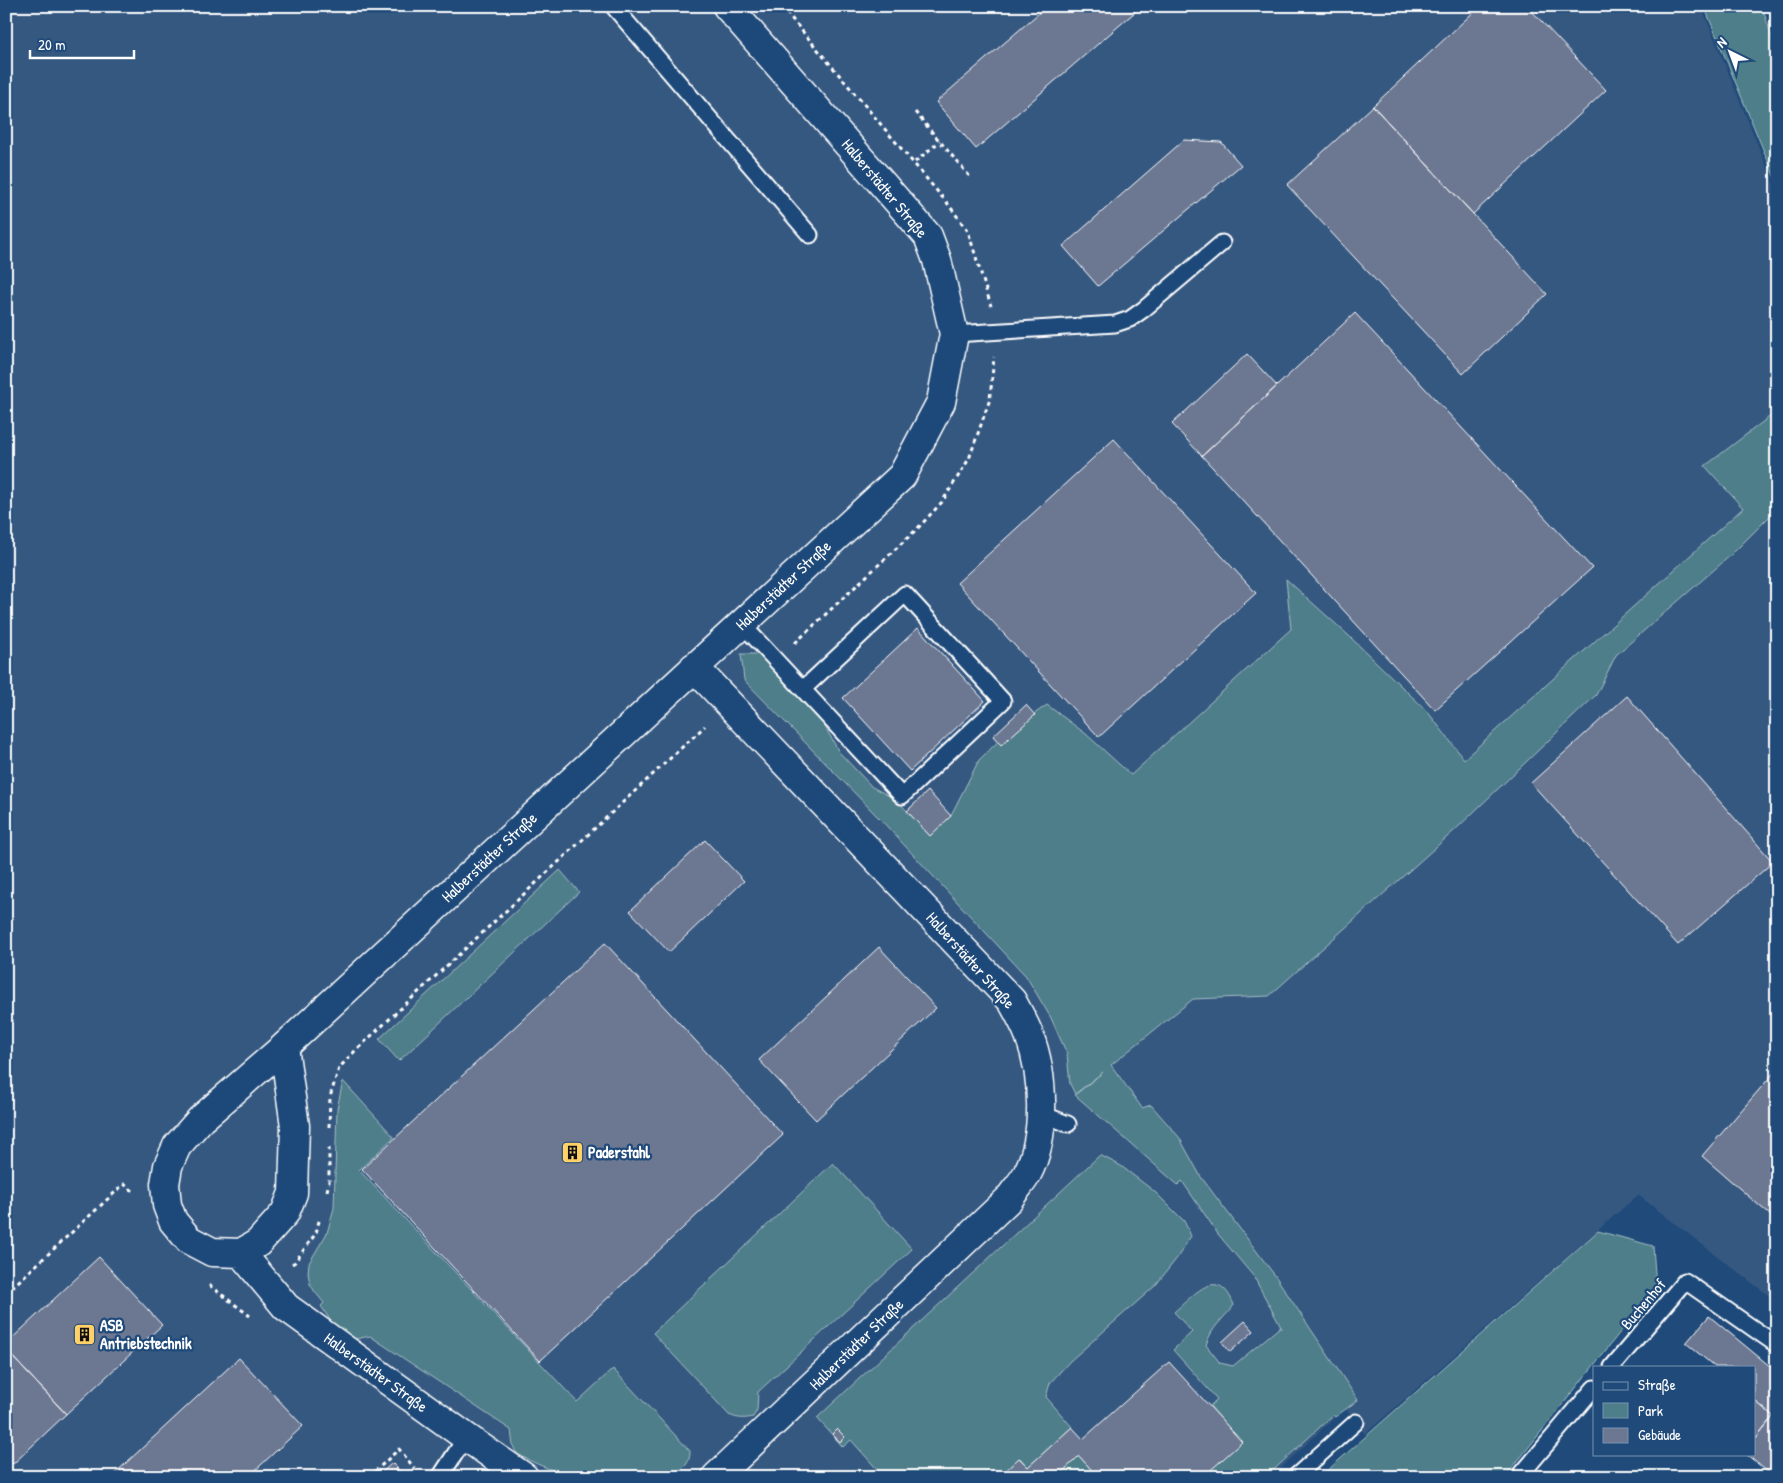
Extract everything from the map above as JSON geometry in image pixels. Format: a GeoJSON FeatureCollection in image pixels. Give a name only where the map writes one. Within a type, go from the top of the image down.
{"type":"FeatureCollection","features":[{"type":"Feature","properties":{"kind":"street","name":"Halberstädter Straße"},"geometry":{"type":"LineString","coordinates":[[524,1477],[286,1307],[242,1253],[212,1252],[189,1240],[174,1221],[167,1205],[165,1184],[168,1166],[177,1146],[200,1120],[284,1048],[902,476],[941,402],[954,334],[937,260],[928,236],[727,6]]}},
{"type":"Feature","properties":{"kind":"street","name":"Halberstädter Straße"},"geometry":{"type":"LineString","coordinates":[[694,667],[1012,1001],[1029,1036],[1036,1058],[1042,1114],[1037,1144],[1027,1174],[1008,1199],[716,1477]]}},
{"type":"Feature","properties":{"kind":"street"},"geometry":{"type":"LineString","coordinates":[[242,1253],[258,1243],[270,1231],[285,1213],[293,1193],[295,1126],[284,1048]]}},
{"type":"Feature","properties":{"kind":"lane"},"geometry":{"type":"LineString","coordinates":[[613,6],[810,235]]}},
{"type":"Feature","properties":{"kind":"lane"},"geometry":{"type":"LineString","coordinates":[[954,334],[1103,326],[1130,319],[1222,243]]}},
{"type":"Feature","properties":{"kind":"lane"},"geometry":{"type":"LineString","coordinates":[[741,623],[902,796],[1004,701],[905,594],[803,689]]}},
{"type":"Feature","properties":{"kind":"lane"},"geometry":{"type":"LineString","coordinates":[[1042,1114],[1068,1124]]}},
{"type":"Feature","properties":{"kind":"lane","name":"Buchenhof"},"geometry":{"type":"LineString","coordinates":[[1613,1366],[1685,1281],[1777,1345]]}},
{"type":"Feature","properties":{"kind":"lane"},"geometry":{"type":"LineString","coordinates":[[1519,1477],[1593,1389]]}},
{"type":"Feature","properties":{"kind":"lane"},"geometry":{"type":"LineString","coordinates":[[1295,1477],[1356,1422]]}},
{"type":"Feature","properties":{"kind":"lane"},"geometry":{"type":"LineString","coordinates":[[440,1477],[466,1437]]}},
{"type":"Feature","properties":{"kind":"path"},"geometry":{"type":"LineString","coordinates":[[776,660],[918,528],[942,502],[969,459],[990,399],[994,365],[991,306],[968,231],[914,162],[781,6]]}},
{"type":"Feature","properties":{"kind":"path"},"geometry":{"type":"LineString","coordinates":[[915,112],[971,178]]}},
{"type":"Feature","properties":{"kind":"path"},"geometry":{"type":"LineString","coordinates":[[914,162],[940,141]]}},
{"type":"Feature","properties":{"kind":"path"},"geometry":{"type":"LineString","coordinates":[[329,1130],[330,1097],[340,1068],[355,1051],[729,704]]}},
{"type":"Feature","properties":{"kind":"path"},"geometry":{"type":"LineString","coordinates":[[325,1199],[329,1182],[329,1147]]}},
{"type":"Feature","properties":{"kind":"path"},"geometry":{"type":"LineString","coordinates":[[6,1293],[124,1184],[137,1194]]}},
{"type":"Feature","properties":{"kind":"path"},"geometry":{"type":"LineString","coordinates":[[264,1279],[295,1262],[316,1233],[320,1216]]}},
{"type":"Feature","properties":{"kind":"path"},"geometry":{"type":"LineString","coordinates":[[200,1282],[216,1286]]}},
{"type":"Feature","properties":{"kind":"path"},"geometry":{"type":"LineString","coordinates":[[369,1477],[399,1449],[416,1470]]}},
{"type":"Feature","properties":{"kind":"shaded area"},"geometry":{"type":"Polygon","coordinates":[[[6,6],[1701,6],[1777,192],[1777,1302],[1638,1195],[1365,1434],[1345,1408],[1271,1477],[6,1477],[6,6]]]}},
{"type":"Feature","properties":{"kind":"green space"},"geometry":{"type":"Polygon","coordinates":[[[1704,6],[1762,6],[1777,53],[1777,183],[1704,6]]]}},
{"type":"Feature","properties":{"kind":"green space"},"geometry":{"type":"Polygon","coordinates":[[[1777,411],[1777,509],[1731,555],[1616,655],[1596,695],[1455,830],[1269,996],[1193,999],[1111,1065],[1142,1108],[1151,1105],[1179,1137],[1201,1177],[1276,1277],[1358,1400],[1335,1417],[1333,1415],[1266,1477],[1203,1477],[1241,1442],[1210,1406],[1217,1399],[1173,1350],[1192,1332],[1174,1312],[1206,1287],[1213,1285],[1221,1286],[1228,1293],[1234,1305],[1214,1328],[1206,1345],[1220,1363],[1233,1366],[1280,1327],[1282,1329],[1254,1277],[1218,1234],[1182,1181],[1178,1185],[1075,1095],[1103,1072],[1075,1094],[1070,1084],[1067,1054],[1051,1018],[1026,976],[880,819],[744,680],[741,654],[761,654],[819,716],[839,752],[872,787],[897,800],[929,835],[951,815],[979,760],[1008,732],[1047,705],[1086,734],[1131,775],[1291,629],[1286,579],[1427,711],[1464,759],[1743,508],[1705,466],[1777,411]]]}},
{"type":"Feature","properties":{"kind":"green space"},"geometry":{"type":"Polygon","coordinates":[[[560,870],[579,892],[399,1061],[379,1039],[560,870]]]}},
{"type":"Feature","properties":{"kind":"green space"},"geometry":{"type":"Polygon","coordinates":[[[343,1081],[394,1137],[359,1170],[577,1402],[613,1369],[690,1451],[688,1462],[683,1468],[657,1476],[605,1478],[575,1476],[539,1465],[516,1452],[511,1430],[370,1336],[350,1340],[332,1323],[321,1306],[324,1303],[310,1284],[308,1273],[309,1263],[327,1233],[334,1208],[337,1109],[343,1081]]]}},
{"type":"Feature","properties":{"kind":"green space"},"geometry":{"type":"Polygon","coordinates":[[[1100,1155],[1121,1166],[1155,1192],[1184,1221],[1191,1236],[1155,1286],[1070,1361],[1050,1383],[1046,1397],[1072,1427],[1028,1467],[1020,1458],[999,1477],[884,1477],[851,1440],[843,1447],[817,1418],[1100,1155]]]}},
{"type":"Feature","properties":{"kind":"green space"},"geometry":{"type":"Polygon","coordinates":[[[833,1163],[912,1249],[758,1392],[757,1410],[753,1417],[741,1418],[729,1415],[653,1333],[833,1163]]]}},
{"type":"Feature","properties":{"kind":"green space"},"geometry":{"type":"Polygon","coordinates":[[[1598,1231],[1653,1246],[1656,1287],[1505,1477],[1320,1477],[1598,1231]]]}},
{"type":"Feature","properties":{"kind":"green space"},"geometry":{"type":"Polygon","coordinates":[[[1079,1456],[1098,1477],[1057,1477],[1079,1456]]]}},
{"type":"Feature","properties":{"kind":"building"},"geometry":{"type":"Polygon","coordinates":[[[1047,6],[1142,6],[976,149],[936,102],[1047,6]]]}},
{"type":"Feature","properties":{"kind":"building"},"geometry":{"type":"Polygon","coordinates":[[[1480,6],[1527,6],[1606,90],[1473,214],[1373,106],[1480,6]]]}},
{"type":"Feature","properties":{"kind":"building"},"geometry":{"type":"Polygon","coordinates":[[[1373,106],[1547,294],[1463,374],[1287,185],[1373,106]]]}},
{"type":"Feature","properties":{"kind":"building"},"geometry":{"type":"Polygon","coordinates":[[[1184,140],[1221,142],[1241,165],[1098,286],[1063,246],[1184,140]]]}},
{"type":"Feature","properties":{"kind":"building"},"geometry":{"type":"Polygon","coordinates":[[[1355,313],[1592,568],[1435,710],[1202,456],[1355,313]]]}},
{"type":"Feature","properties":{"kind":"building"},"geometry":{"type":"Polygon","coordinates":[[[1247,354],[1277,386],[1202,456],[1172,424],[1247,354]]]}},
{"type":"Feature","properties":{"kind":"building"},"geometry":{"type":"Polygon","coordinates":[[[1114,439],[1256,593],[1099,737],[957,583],[1114,439]]]}},
{"type":"Feature","properties":{"kind":"building"},"geometry":{"type":"Polygon","coordinates":[[[918,628],[985,701],[910,771],[843,698],[918,628]]]}},
{"type":"Feature","properties":{"kind":"building"},"geometry":{"type":"Polygon","coordinates":[[[1627,696],[1773,862],[1678,945],[1531,783],[1627,696]]]}},
{"type":"Feature","properties":{"kind":"building"},"geometry":{"type":"Polygon","coordinates":[[[1026,705],[1035,715],[1001,745],[993,736],[1026,705]]]}},
{"type":"Feature","properties":{"kind":"building"},"geometry":{"type":"Polygon","coordinates":[[[928,791],[951,816],[930,836],[907,811],[928,791]]]}},
{"type":"Feature","properties":{"kind":"building"},"geometry":{"type":"Polygon","coordinates":[[[705,840],[744,881],[669,952],[630,911],[705,840]]]}},
{"type":"Feature","properties":{"kind":"building","name":"Paderstahl"},"geometry":{"type":"Polygon","coordinates":[[[605,943],[783,1135],[540,1361],[362,1169],[605,943]]]}},
{"type":"Feature","properties":{"kind":"building"},"geometry":{"type":"Polygon","coordinates":[[[879,947],[936,1008],[816,1120],[759,1060],[879,947]]]}},
{"type":"Feature","properties":{"kind":"building"},"geometry":{"type":"Polygon","coordinates":[[[1777,1069],[1777,1221],[1702,1156],[1777,1069]]]}},
{"type":"Feature","properties":{"kind":"building","name":"ASB Antriebstechnik"},"geometry":{"type":"Polygon","coordinates":[[[99,1257],[162,1325],[66,1414],[6,1350],[6,1344],[99,1257]]]}},
{"type":"Feature","properties":{"kind":"building"},"geometry":{"type":"Polygon","coordinates":[[[1709,1316],[1777,1372],[1777,1412],[1773,1416],[1756,1402],[1756,1366],[1714,1366],[1686,1343],[1709,1316]]]}},
{"type":"Feature","properties":{"kind":"building"},"geometry":{"type":"Polygon","coordinates":[[[1245,1321],[1254,1331],[1230,1352],[1222,1342],[1245,1321]]]}},
{"type":"Feature","properties":{"kind":"building"},"geometry":{"type":"Polygon","coordinates":[[[6,1350],[66,1414],[13,1464],[6,1456],[6,1350]]]}},
{"type":"Feature","properties":{"kind":"building"},"geometry":{"type":"Polygon","coordinates":[[[239,1358],[303,1426],[248,1477],[111,1477],[239,1358]]]}},
{"type":"Feature","properties":{"kind":"building"},"geometry":{"type":"Polygon","coordinates":[[[1169,1362],[1242,1442],[1203,1477],[1098,1477],[1079,1456],[1057,1477],[999,1477],[1019,1458],[1028,1467],[1072,1427],[1083,1439],[1169,1362]]]}},
{"type":"Feature","properties":{"kind":"building"},"geometry":{"type":"Polygon","coordinates":[[[1756,1402],[1773,1416],[1756,1437],[1756,1402]]]}},
{"type":"Feature","properties":{"kind":"building"},"geometry":{"type":"Polygon","coordinates":[[[1777,1412],[1777,1477],[1774,1477],[1748,1456],[1756,1456],[1756,1438],[1777,1412]]]}},
{"type":"Feature","properties":{"kind":"building"},"geometry":{"type":"Polygon","coordinates":[[[837,1429],[845,1437],[840,1442],[832,1434],[837,1429]]]}},
{"type":"Feature","properties":{"kind":"building"},"geometry":{"type":"Polygon","coordinates":[[[392,1463],[406,1477],[377,1477],[392,1463]]]}},
{"type":"Feature","properties":{"kind":"place","name":"Paderstahl"},"geometry":{"type":"Point","coordinates":[572,1152]}},
{"type":"Feature","properties":{"kind":"place","name":"ASB Antriebstechnik"},"geometry":{"type":"Point","coordinates":[84,1334]}}]}
